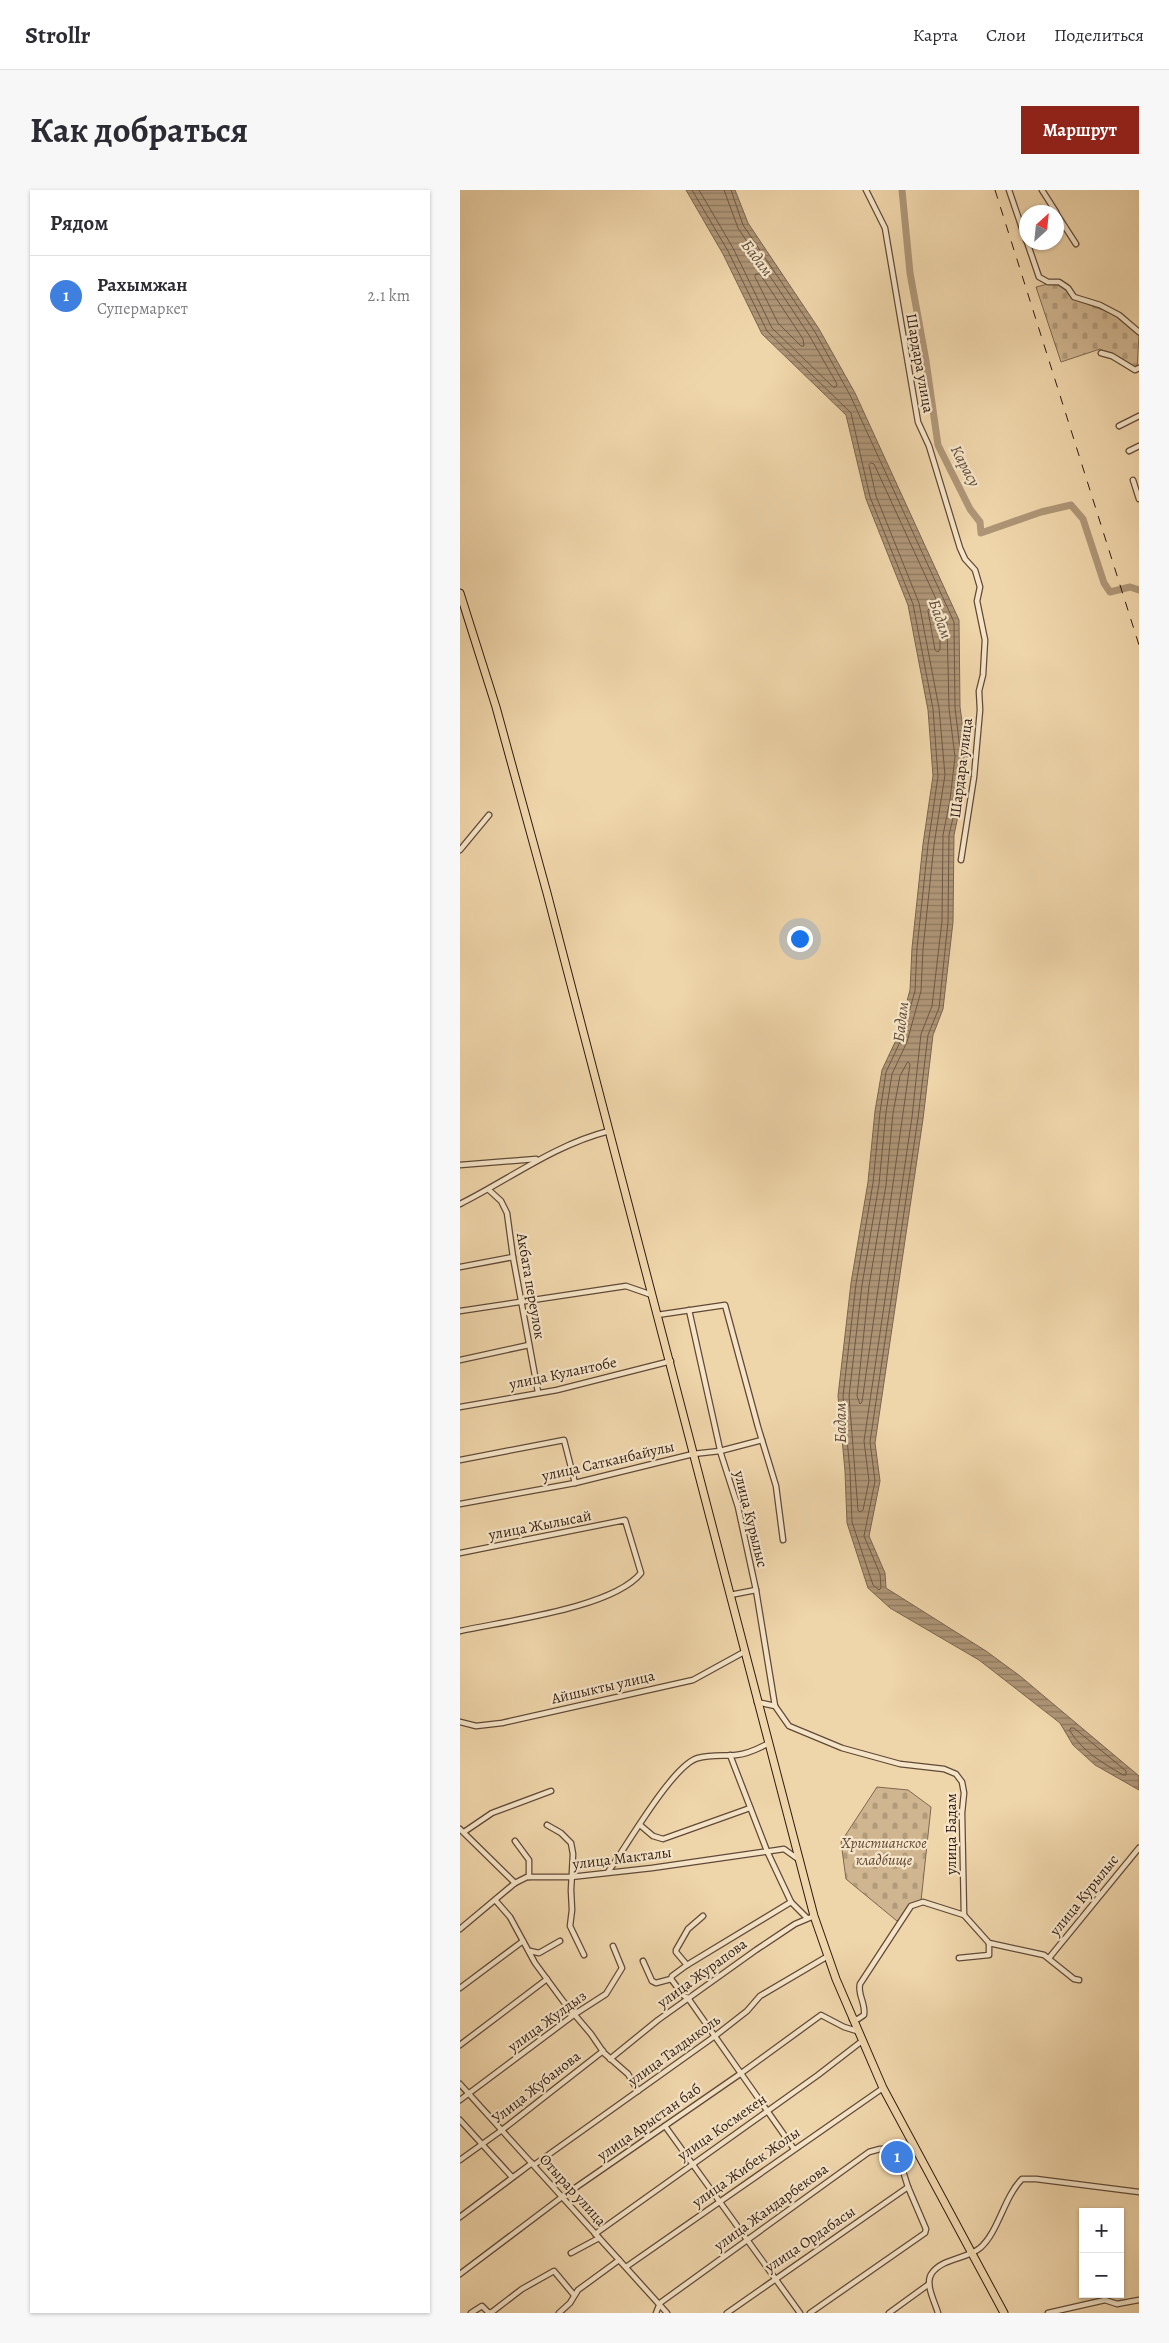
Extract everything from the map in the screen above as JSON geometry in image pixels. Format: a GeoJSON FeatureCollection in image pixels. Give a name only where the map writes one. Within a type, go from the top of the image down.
{"type":"FeatureCollection","features":[{"type":"Feature","properties":{"kind":"highway"},"geometry":{"type":"LineString","coordinates":[[460,593],[516,780],[657,1315],[671,1361],[693,1454],[800,1862],[810,1917],[882,2088],[912,2148],[1004,2313]]}},
{"type":"Feature","properties":{"kind":"street","name":"Шардара улица"},"geometry":{"type":"LineString","coordinates":[[866,190],[885,228],[918,422],[929,446],[960,548],[965,559],[975,570],[980,588],[977,600],[985,640],[983,675],[979,692],[980,710],[974,777],[961,860]]}},
{"type":"Feature","properties":{"kind":"street"},"geometry":{"type":"LineString","coordinates":[[1009,190],[1019,218]]}},
{"type":"Feature","properties":{"kind":"street"},"geometry":{"type":"LineString","coordinates":[[1042,190],[1051,205]]}},
{"type":"Feature","properties":{"kind":"street"},"geometry":{"type":"LineString","coordinates":[[1064,225],[1076,244]]}},
{"type":"Feature","properties":{"kind":"street"},"geometry":{"type":"LineString","coordinates":[[1030,250],[1039,276],[1048,282],[1059,282],[1068,288],[1074,298],[1100,305],[1119,315],[1139,332]]}},
{"type":"Feature","properties":{"kind":"street"},"geometry":{"type":"LineString","coordinates":[[1102,353],[1112,356],[1135,370],[1139,368]]}},
{"type":"Feature","properties":{"kind":"street"},"geometry":{"type":"LineString","coordinates":[[1119,426],[1139,416]]}},
{"type":"Feature","properties":{"kind":"street"},"geometry":{"type":"LineString","coordinates":[[1129,451],[1139,446]]}},
{"type":"Feature","properties":{"kind":"street"},"geometry":{"type":"LineString","coordinates":[[1133,480],[1139,499]]}},
{"type":"Feature","properties":{"kind":"street"},"geometry":{"type":"LineString","coordinates":[[460,850],[489,814]]}},
{"type":"Feature","properties":{"kind":"street"},"geometry":{"type":"LineString","coordinates":[[460,1204],[489,1190],[538,1159],[588,1136],[609,1131]]}},
{"type":"Feature","properties":{"kind":"street"},"geometry":{"type":"LineString","coordinates":[[460,1165],[538,1159]]}},
{"type":"Feature","properties":{"kind":"street","name":"Акбата переулок"},"geometry":{"type":"LineString","coordinates":[[489,1190],[501,1201],[507,1213],[513,1257],[538,1392]]}},
{"type":"Feature","properties":{"kind":"street"},"geometry":{"type":"LineString","coordinates":[[460,1267],[513,1257]]}},
{"type":"Feature","properties":{"kind":"street"},"geometry":{"type":"LineString","coordinates":[[460,1311],[626,1286],[652,1295]]}},
{"type":"Feature","properties":{"kind":"street"},"geometry":{"type":"LineString","coordinates":[[657,1315],[724,1305],[776,1486],[783,1540]]}},
{"type":"Feature","properties":{"kind":"street","name":"улица Курылыс"},"geometry":{"type":"LineString","coordinates":[[689,1310],[720,1451],[738,1508],[756,1590],[775,1706]]}},
{"type":"Feature","properties":{"kind":"street"},"geometry":{"type":"LineString","coordinates":[[460,1360],[529,1345]]}},
{"type":"Feature","properties":{"kind":"street","name":"улица Кулантобе"},"geometry":{"type":"LineString","coordinates":[[460,1407],[557,1390],[671,1361]]}},
{"type":"Feature","properties":{"kind":"street"},"geometry":{"type":"LineString","coordinates":[[460,1460],[564,1440],[575,1483]]}},
{"type":"Feature","properties":{"kind":"street","name":"улица Сатканбайулы"},"geometry":{"type":"LineString","coordinates":[[460,1504],[575,1483],[693,1454],[720,1451],[762,1440]]}},
{"type":"Feature","properties":{"kind":"street","name":"улица Жылысай"},"geometry":{"type":"LineString","coordinates":[[460,1553],[625,1520],[641,1573],[636,1580],[617,1592],[578,1606],[460,1631]]}},
{"type":"Feature","properties":{"kind":"street"},"geometry":{"type":"LineString","coordinates":[[730,1595],[756,1590]]}},
{"type":"Feature","properties":{"kind":"street","name":"Айшыкты улица"},"geometry":{"type":"LineString","coordinates":[[461,1724],[476,1726],[502,1723],[693,1680],[744,1652]]}},
{"type":"Feature","properties":{"kind":"street"},"geometry":{"type":"LineString","coordinates":[[757,1702],[775,1706]]}},
{"type":"Feature","properties":{"kind":"street","name":"улица Бадам"},"geometry":{"type":"LineString","coordinates":[[775,1706],[789,1726],[842,1748],[900,1764],[944,1768],[956,1774],[962,1782],[964,1792],[962,1813],[964,1915]]}},
{"type":"Feature","properties":{"kind":"street"},"geometry":{"type":"LineString","coordinates":[[608,1872],[640,1825],[657,1795],[692,1760],[752,1752],[769,1744]]}},
{"type":"Feature","properties":{"kind":"street"},"geometry":{"type":"LineString","coordinates":[[730,1756],[767,1851],[791,1902],[810,1917]]}},
{"type":"Feature","properties":{"kind":"street"},"geometry":{"type":"LineString","coordinates":[[515,1883],[462,1831],[492,1813],[552,1790]]}},
{"type":"Feature","properties":{"kind":"street"},"geometry":{"type":"LineString","coordinates":[[640,1825],[656,1838],[663,1839],[750,1808]]}},
{"type":"Feature","properties":{"kind":"street"},"geometry":{"type":"LineString","coordinates":[[547,1825],[561,1833],[571,1843],[573,1854],[570,1926],[584,1954]]}},
{"type":"Feature","properties":{"kind":"street"},"geometry":{"type":"LineString","coordinates":[[515,1841],[529,1860],[529,1877]]}},
{"type":"Feature","properties":{"kind":"street","name":"улица Курылыс"},"geometry":{"type":"LineString","coordinates":[[1049,1958],[1139,1848]]}},
{"type":"Feature","properties":{"kind":"street","name":"улица Макталы"},"geometry":{"type":"LineString","coordinates":[[460,1929],[496,1901],[515,1883],[529,1877],[571,1877],[652,1868],[784,1849],[792,1853],[800,1862]]}},
{"type":"Feature","properties":{"kind":"street"},"geometry":{"type":"LineString","coordinates":[[496,1901],[510,1917],[547,1979],[603,2051],[628,2074],[638,2091]]}},
{"type":"Feature","properties":{"kind":"street"},"geometry":{"type":"LineString","coordinates":[[642,1960],[652,1981],[656,1983],[671,1979],[672,1976],[687,1965],[791,1902]]}},
{"type":"Feature","properties":{"kind":"street"},"geometry":{"type":"LineString","coordinates":[[852,2019],[862,2018],[864,2014],[865,2008],[858,1989],[860,1984],[911,1906],[923,1902],[964,1915],[989,1943],[1044,1955],[1079,1980]]}},
{"type":"Feature","properties":{"kind":"street"},"geometry":{"type":"LineString","coordinates":[[687,1965],[676,1950],[688,1929],[703,1916]]}},
{"type":"Feature","properties":{"kind":"street","name":"улица Журапова"},"geometry":{"type":"LineString","coordinates":[[610,2059],[688,1998],[756,1950],[810,1917]]}},
{"type":"Feature","properties":{"kind":"street"},"geometry":{"type":"LineString","coordinates":[[460,1988],[523,1941]]}},
{"type":"Feature","properties":{"kind":"street"},"geometry":{"type":"LineString","coordinates":[[528,1950],[539,1953],[560,1942]]}},
{"type":"Feature","properties":{"kind":"street"},"geometry":{"type":"LineString","coordinates":[[959,1958],[990,1955],[989,1943]]}},
{"type":"Feature","properties":{"kind":"street","name":"улица Жулдыз"},"geometry":{"type":"LineString","coordinates":[[460,2100],[575,2014],[606,1994],[622,1968],[613,1946]]}},
{"type":"Feature","properties":{"kind":"street","name":"улица Талдыколь"},"geometry":{"type":"LineString","coordinates":[[460,2217],[512,2177],[715,2036],[748,2011],[760,1996],[797,1975],[809,1965],[828,1956]]}},
{"type":"Feature","properties":{"kind":"street"},"geometry":{"type":"LineString","coordinates":[[460,2045],[547,1979]]}},
{"type":"Feature","properties":{"kind":"street"},"geometry":{"type":"LineString","coordinates":[[671,1979],[684,1996],[688,1998],[794,2149]]}},
{"type":"Feature","properties":{"kind":"street","name":"улица Арыстан баб"},"geometry":{"type":"LineString","coordinates":[[460,2274],[562,2197],[740,2074],[821,2015],[844,2027],[857,2031]]}},
{"type":"Feature","properties":{"kind":"street","name":"улица Космекен"},"geometry":{"type":"LineString","coordinates":[[571,2253],[597,2236],[692,2164],[862,2041]]}},
{"type":"Feature","properties":{"kind":"street","name":"Улица Жубанова"},"geometry":{"type":"LineString","coordinates":[[460,2160],[502,2130],[603,2051]]}},
{"type":"Feature","properties":{"kind":"street","name":"Отырар улица"},"geometry":{"type":"LineString","coordinates":[[460,2084],[667,2313]]}},
{"type":"Feature","properties":{"kind":"street","name":"улица Жибек Жолы"},"geometry":{"type":"LineString","coordinates":[[626,2267],[882,2088]]}},
{"type":"Feature","properties":{"kind":"street"},"geometry":{"type":"LineString","coordinates":[[460,2120],[512,2177]]}},
{"type":"Feature","properties":{"kind":"street"},"geometry":{"type":"LineString","coordinates":[[665,2126],[718,2202],[800,2313]]}},
{"type":"Feature","properties":{"kind":"street"},"geometry":{"type":"LineString","coordinates":[[810,2313],[924,2233],[926,2229],[902,2168],[912,2148]]}},
{"type":"Feature","properties":{"kind":"street","name":"улица Жандарбекова"},"geometry":{"type":"LineString","coordinates":[[656,2313],[660,2304],[869,2152],[880,2149],[912,2148]]}},
{"type":"Feature","properties":{"kind":"street"},"geometry":{"type":"LineString","coordinates":[[938,2313],[929,2284],[931,2274],[938,2268],[979,2249],[984,2244],[1016,2185],[1022,2179],[1036,2179],[1139,2192]]}},
{"type":"Feature","properties":{"kind":"street","name":"улица Ордабасы"},"geometry":{"type":"LineString","coordinates":[[727,2313],[908,2187]]}},
{"type":"Feature","properties":{"kind":"street"},"geometry":{"type":"LineString","coordinates":[[562,2312],[571,2302],[574,2295],[619,2260]]}},
{"type":"Feature","properties":{"kind":"street"},"geometry":{"type":"LineString","coordinates":[[471,2313],[482,2306],[487,2312],[492,2312],[522,2289],[554,2271],[574,2295]]}},
{"type":"Feature","properties":{"kind":"street"},"geometry":{"type":"LineString","coordinates":[[889,2313],[929,2284]]}},
{"type":"Feature","properties":{"kind":"street"},"geometry":{"type":"LineString","coordinates":[[1048,2313],[1105,2300],[1117,2304],[1139,2300]]}},
{"type":"Feature","properties":{"kind":"green space"},"geometry":{"type":"Polygon","coordinates":[[[1056,282],[1079,301],[1116,315],[1139,334],[1137,369],[1100,349],[1061,362],[1036,287],[1056,282]]]}},
{"type":"Feature","properties":{"kind":"green space","name":"Христианское кладбище"},"geometry":{"type":"Polygon","coordinates":[[[877,1787],[908,1790],[931,1807],[921,1901],[897,1921],[846,1879],[841,1842],[877,1787]]]}},
{"type":"Feature","properties":{"kind":"water","name":"Бадам"},"geometry":{"type":"Polygon","coordinates":[[[686,190],[735,190],[748,223],[819,329],[855,393],[959,620],[960,707],[967,757],[954,835],[953,922],[943,1009],[933,1035],[923,1119],[875,1443],[880,1481],[869,1536],[885,1573],[886,1588],[986,1651],[1020,1676],[1139,1776],[1139,1790],[1095,1765],[1073,1745],[1060,1723],[979,1660],[890,1608],[868,1588],[847,1523],[845,1471],[838,1396],[851,1283],[868,1182],[875,1111],[882,1070],[897,1038],[910,990],[912,948],[923,844],[933,776],[928,710],[908,605],[866,499],[846,415],[762,334],[723,254],[686,190]]]}},
{"type":"Feature","properties":{"kind":"waterway","name":"Карасу"},"geometry":{"type":"LineString","coordinates":[[902,190],[910,273],[926,361],[938,445],[970,509],[980,522],[981,533],[1041,512],[1071,505],[1083,519],[1104,583],[1110,592],[1130,587],[1139,590]]}},
{"type":"Feature","properties":{"kind":"railway"},"geometry":{"type":"LineString","coordinates":[[995,190],[1139,645]]}},
{"type":"Feature","properties":{"kind":"place","name":"Рахымжан"},"geometry":{"type":"Point","coordinates":[897,2157]}}]}
